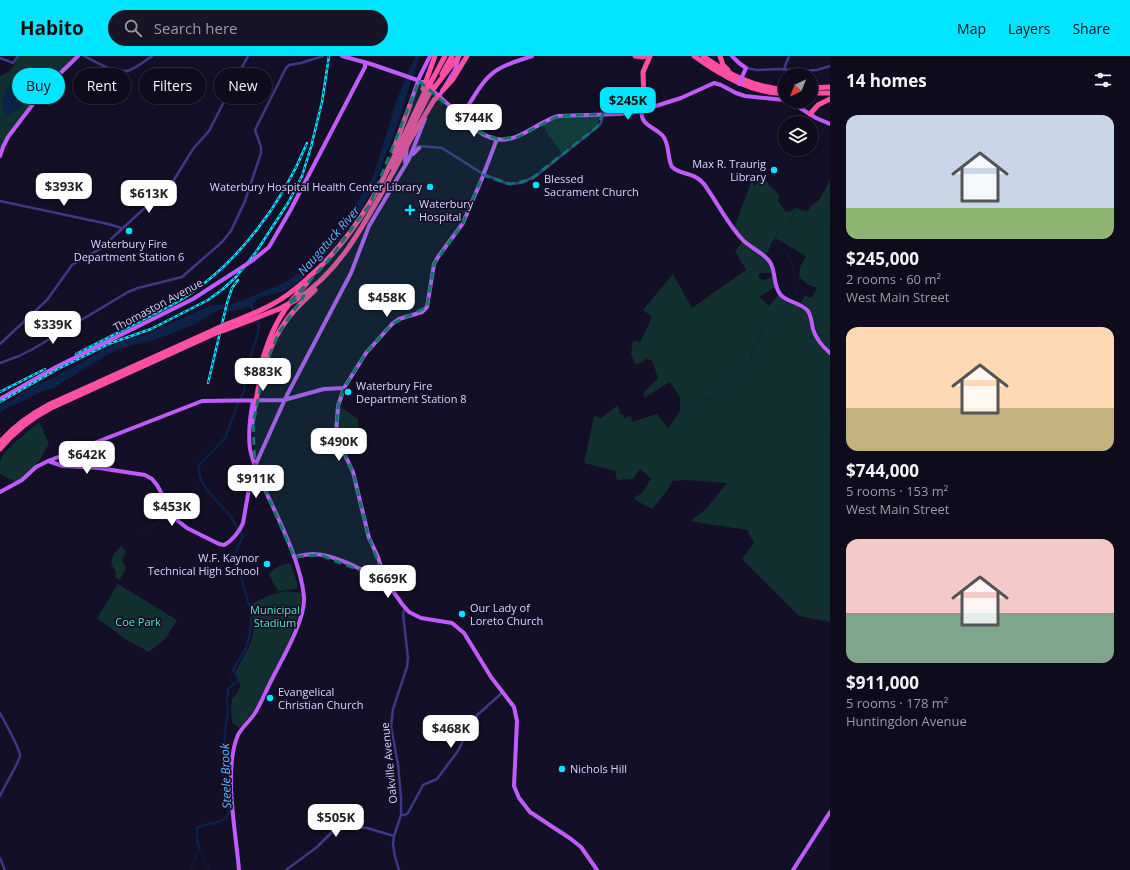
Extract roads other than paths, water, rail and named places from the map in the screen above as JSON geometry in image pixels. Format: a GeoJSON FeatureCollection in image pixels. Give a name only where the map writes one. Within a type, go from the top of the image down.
{"type":"FeatureCollection","features":[{"type":"Feature","properties":{"kind":"highway"},"geometry":{"type":"LineString","coordinates":[[430,84],[435,56]]}},
{"type":"Feature","properties":{"kind":"highway"},"geometry":{"type":"LineString","coordinates":[[443,90],[453,79],[467,56]]}},
{"type":"Feature","properties":{"kind":"highway"},"geometry":{"type":"LineString","coordinates":[[635,56],[646,56]]}},
{"type":"Feature","properties":{"kind":"highway"},"geometry":{"type":"LineString","coordinates":[[642,110],[644,100],[643,72],[650,56]]}},
{"type":"Feature","properties":{"kind":"highway"},"geometry":{"type":"LineString","coordinates":[[694,56],[722,75],[737,83],[760,90],[778,93]]}},
{"type":"Feature","properties":{"kind":"highway"},"geometry":{"type":"LineString","coordinates":[[703,56],[725,71],[750,82],[778,88]]}},
{"type":"Feature","properties":{"kind":"highway"},"geometry":{"type":"LineString","coordinates":[[720,56],[726,68],[735,75],[750,82]]}},
{"type":"Feature","properties":{"kind":"highway"},"geometry":{"type":"LineString","coordinates":[[376,198],[408,122],[426,92],[442,57]]}},
{"type":"Feature","properties":{"kind":"highway"},"geometry":{"type":"LineString","coordinates":[[254,401],[267,358],[283,325],[295,310],[330,275],[359,233],[419,112],[426,92],[442,57]]}},
{"type":"Feature","properties":{"kind":"highway"},"geometry":{"type":"LineString","coordinates":[[430,84],[456,57]]}},
{"type":"Feature","properties":{"kind":"highway"},"geometry":{"type":"LineString","coordinates":[[430,84],[439,78],[456,57]]}},
{"type":"Feature","properties":{"kind":"highway"},"geometry":{"type":"LineString","coordinates":[[818,88],[830,87]]}},
{"type":"Feature","properties":{"kind":"highway"},"geometry":{"type":"LineString","coordinates":[[818,93],[830,93]]}},
{"type":"Feature","properties":{"kind":"highway"},"geometry":{"type":"LineString","coordinates":[[254,401],[264,358],[275,325],[291,300],[358,224],[376,198],[434,100],[441,98]]}},
{"type":"Feature","properties":{"kind":"highway"},"geometry":{"type":"LineString","coordinates":[[810,114],[818,105],[830,99]]}},
{"type":"Feature","properties":{"kind":"highway"},"geometry":{"type":"LineString","coordinates":[[376,198],[410,105]]}},
{"type":"Feature","properties":{"kind":"highway"},"geometry":{"type":"LineString","coordinates":[[0,442],[15,426],[30,415],[50,404],[226,327],[260,314],[279,309],[296,300],[321,281],[346,252]]}},
{"type":"Feature","properties":{"kind":"highway"},"geometry":{"type":"LineString","coordinates":[[260,314],[314,273],[334,253]]}},
{"type":"Feature","properties":{"kind":"highway"},"geometry":{"type":"LineString","coordinates":[[0,449],[27,423],[57,405],[217,331]]}},
{"type":"Feature","properties":{"kind":"highway"},"geometry":{"type":"LineString","coordinates":[[0,452],[9,440],[27,423]]}},
{"type":"Feature","properties":{"kind":"main road"},"geometry":{"type":"LineString","coordinates":[[0,156],[8,137],[46,87],[78,56]]}},
{"type":"Feature","properties":{"kind":"main road"},"geometry":{"type":"LineString","coordinates":[[342,56],[403,74],[424,82],[480,133],[497,139],[507,140],[518,137],[549,119],[560,116],[626,113],[642,110],[681,98],[713,84],[721,85],[749,96],[778,99]]}},
{"type":"Feature","properties":{"kind":"main road"},"geometry":{"type":"LineString","coordinates":[[408,122],[410,105],[417,80],[430,56]]}},
{"type":"Feature","properties":{"kind":"main road"},"geometry":{"type":"LineString","coordinates":[[462,116],[490,75],[502,67],[532,56]]}},
{"type":"Feature","properties":{"kind":"main road"},"geometry":{"type":"LineString","coordinates":[[732,56],[739,64],[746,68],[736,90]]}},
{"type":"Feature","properties":{"kind":"main road"},"geometry":{"type":"LineString","coordinates":[[48,461],[63,466],[100,468],[145,475],[154,482],[175,518],[182,525],[222,545],[227,544],[241,528],[250,483],[284,400],[352,272],[369,226],[409,159],[424,122],[441,98],[443,90],[455,70],[456,57]]}},
{"type":"Feature","properties":{"kind":"main road","name":"Thomaston Avenue"},"geometry":{"type":"LineString","coordinates":[[0,399],[56,367],[193,299],[253,260],[270,245],[290,211],[365,66],[365,62]]}},
{"type":"Feature","properties":{"kind":"main road"},"geometry":{"type":"LineString","coordinates":[[800,108],[830,124]]}},
{"type":"Feature","properties":{"kind":"main road"},"geometry":{"type":"LineString","coordinates":[[642,110],[644,122],[660,133],[665,139],[672,167],[676,170],[698,177],[704,184],[741,238],[769,261],[773,268],[776,286],[780,294],[787,300],[807,310],[818,340],[830,353]]}},
{"type":"Feature","properties":{"kind":"main road"},"geometry":{"type":"LineString","coordinates":[[409,159],[420,147],[417,138]]}},
{"type":"Feature","properties":{"kind":"main road"},"geometry":{"type":"LineString","coordinates":[[497,139],[463,223],[434,264],[427,307],[421,312],[395,321],[369,350],[344,388],[338,406],[336,433],[354,476],[369,538],[378,557],[385,580],[409,612],[421,618],[447,621],[457,626],[472,645],[491,677],[511,701],[516,713],[514,786],[519,798],[530,812],[571,839],[584,850],[597,870]]}},
{"type":"Feature","properties":{"kind":"main road"},"geometry":{"type":"LineString","coordinates":[[407,144],[410,149],[414,148]]}},
{"type":"Feature","properties":{"kind":"main road"},"geometry":{"type":"LineString","coordinates":[[401,172],[406,158],[407,144]]}},
{"type":"Feature","properties":{"kind":"main road"},"geometry":{"type":"LineString","coordinates":[[0,492],[22,480],[36,467],[48,461],[199,403],[211,401],[284,400],[324,389],[344,388]]}},
{"type":"Feature","properties":{"kind":"main road"},"geometry":{"type":"LineString","coordinates":[[239,870],[230,768],[238,735],[256,710],[284,657],[302,613],[304,598],[294,557],[256,466],[252,436],[254,401]]}},
{"type":"Feature","properties":{"kind":"main road"},"geometry":{"type":"LineString","coordinates":[[294,557],[307,554],[320,555],[349,564],[385,580]]}},
{"type":"Feature","properties":{"kind":"main road"},"geometry":{"type":"LineString","coordinates":[[793,870],[830,812]]}},
{"type":"Feature","properties":{"kind":"street"},"geometry":{"type":"LineString","coordinates":[[0,58],[13,64],[18,56]]}},
{"type":"Feature","properties":{"kind":"street"},"geometry":{"type":"LineString","coordinates":[[84,56],[109,68],[126,71],[132,69],[152,56]]}},
{"type":"Feature","properties":{"kind":"street"},"geometry":{"type":"LineString","coordinates":[[0,344],[47,299],[72,266],[100,249],[169,186],[193,149],[208,133],[232,84],[248,56]]}},
{"type":"Feature","properties":{"kind":"street"},"geometry":{"type":"LineString","coordinates":[[0,363],[32,349],[131,290],[184,276],[226,239],[245,201],[261,153],[262,148],[256,130],[287,66],[323,56]]}},
{"type":"Feature","properties":{"kind":"street"},"geometry":{"type":"LineString","coordinates":[[788,68],[789,56]]}},
{"type":"Feature","properties":{"kind":"street"},"geometry":{"type":"LineString","coordinates":[[784,68],[788,61]]}},
{"type":"Feature","properties":{"kind":"street"},"geometry":{"type":"LineString","coordinates":[[818,69],[830,66]]}},
{"type":"Feature","properties":{"kind":"street"},"geometry":{"type":"LineString","coordinates":[[746,68],[757,70],[778,69]]}},
{"type":"Feature","properties":{"kind":"street"},"geometry":{"type":"LineString","coordinates":[[414,148],[442,148],[484,175],[507,184],[518,184],[528,181],[538,174],[596,128],[601,123],[603,114]]}},
{"type":"Feature","properties":{"kind":"street"},"geometry":{"type":"LineString","coordinates":[[0,201],[122,228]]}},
{"type":"Feature","properties":{"kind":"street"},"geometry":{"type":"LineString","coordinates":[[116,227],[118,232]]}},
{"type":"Feature","properties":{"kind":"street","name":"Oakville Avenue"},"geometry":{"type":"LineString","coordinates":[[399,870],[393,849],[394,836],[401,815],[398,764],[391,727],[393,709],[407,662],[403,614],[405,608]]}},
{"type":"Feature","properties":{"kind":"street"},"geometry":{"type":"LineString","coordinates":[[401,815],[408,813],[423,785],[439,777],[458,751],[474,718],[504,692]]}},
{"type":"Feature","properties":{"kind":"street"},"geometry":{"type":"LineString","coordinates":[[0,713],[20,753],[20,758],[0,796]]}},
{"type":"Feature","properties":{"kind":"street"},"geometry":{"type":"LineString","coordinates":[[286,870],[317,847],[333,830],[343,826],[367,828],[394,836]]}},
{"type":"Feature","properties":{"kind":"street"},"geometry":{"type":"LineString","coordinates":[[0,858],[6,870]]}},
{"type":"Feature","properties":{"kind":"water","name":"Naugatuck River"},"geometry":{"type":"Polygon","coordinates":[[[415,56],[420,56],[400,118],[373,188],[358,215],[338,242],[297,283],[284,291],[262,297],[252,305],[243,309],[232,312],[220,309],[196,324],[154,340],[132,345],[111,353],[55,388],[43,391],[10,406],[0,413],[0,406],[14,399],[28,389],[57,376],[106,348],[129,338],[145,335],[209,306],[235,303],[284,283],[300,272],[322,248],[350,213],[373,177],[397,99],[415,56]]]}},
{"type":"Feature","properties":{"kind":"water"},"geometry":{"type":"Polygon","coordinates":[[[12,83],[12,104],[24,104],[7,116],[5,115],[3,101],[5,91],[12,83]]]}},
{"type":"Feature","properties":{"kind":"waterway"},"geometry":{"type":"LineString","coordinates":[[0,122],[6,116]]}},
{"type":"Feature","properties":{"kind":"waterway"},"geometry":{"type":"LineString","coordinates":[[818,139],[826,126]]}},
{"type":"Feature","properties":{"kind":"waterway"},"geometry":{"type":"LineString","coordinates":[[0,140],[3,143]]}},
{"type":"Feature","properties":{"kind":"waterway"},"geometry":{"type":"LineString","coordinates":[[791,160],[793,156]]}},
{"type":"Feature","properties":{"kind":"waterway"},"geometry":{"type":"LineString","coordinates":[[795,208],[791,219],[786,226],[778,230],[774,242],[775,245],[788,253],[789,259],[794,267],[796,279]]}},
{"type":"Feature","properties":{"kind":"waterway"},"geometry":{"type":"LineString","coordinates":[[790,299],[796,293],[796,287]]}},
{"type":"Feature","properties":{"kind":"waterway"},"geometry":{"type":"LineString","coordinates":[[698,407],[705,400],[718,395],[725,385],[750,362],[754,347],[759,342],[763,329],[788,302]]}},
{"type":"Feature","properties":{"kind":"waterway","name":"Steele Brook"},"geometry":{"type":"LineString","coordinates":[[251,303],[254,314]]}},
{"type":"Feature","properties":{"kind":"waterway","name":"Steele Brook"},"geometry":{"type":"LineString","coordinates":[[199,848],[197,828],[224,819],[229,812],[224,773],[228,689],[239,680],[233,670],[247,645],[251,617],[251,612],[235,555],[243,536],[231,517],[205,487],[199,473],[199,465],[225,438],[244,392],[250,358],[259,328],[257,318]]}},
{"type":"Feature","properties":{"kind":"waterway"},"geometry":{"type":"LineString","coordinates":[[183,511],[188,501]]}},
{"type":"Feature","properties":{"kind":"waterway"},"geometry":{"type":"LineString","coordinates":[[151,528],[162,519],[175,521]]}},
{"type":"Feature","properties":{"kind":"waterway"},"geometry":{"type":"LineString","coordinates":[[140,535],[148,532]]}},
{"type":"Feature","properties":{"kind":"waterway"},"geometry":{"type":"LineString","coordinates":[[121,561],[125,548]]}},
{"type":"Feature","properties":{"kind":"waterway","name":"Steele Brook"},"geometry":{"type":"LineString","coordinates":[[233,670],[229,677],[234,685]]}},
{"type":"Feature","properties":{"kind":"waterway","name":"Steele Brook"},"geometry":{"type":"LineString","coordinates":[[199,848],[209,870]]}},
{"type":"Feature","properties":{"kind":"waterway"},"geometry":{"type":"LineString","coordinates":[[191,870],[199,848]]}},
{"type":"Feature","properties":{"kind":"railway"},"geometry":{"type":"LineString","coordinates":[[0,402],[56,370],[111,343],[151,329],[208,300],[236,277],[256,252],[288,203],[302,176],[322,102],[329,56]]}},
{"type":"Feature","properties":{"kind":"railway"},"geometry":{"type":"LineString","coordinates":[[76,354],[179,301],[204,284],[223,267],[257,230],[272,209],[297,166],[307,143]]}},
{"type":"Feature","properties":{"kind":"railway"},"geometry":{"type":"LineString","coordinates":[[208,383],[227,303],[232,288],[238,280]]}},
{"type":"Feature","properties":{"kind":"railway"},"geometry":{"type":"LineString","coordinates":[[0,392],[45,369]]}},
{"type":"Feature","properties":{"kind":"place","name":"Max R. Traurig Library"},"geometry":{"type":"Point","coordinates":[774,170]}},
{"type":"Feature","properties":{"kind":"place","name":"Blessed Sacrament Church"},"geometry":{"type":"Point","coordinates":[536,185]}},
{"type":"Feature","properties":{"kind":"place","name":"Waterbury Hospital Health Center Library"},"geometry":{"type":"Point","coordinates":[430,187]}},
{"type":"Feature","properties":{"kind":"place","name":"Waterbury Hospital"},"geometry":{"type":"Point","coordinates":[410,210]}},
{"type":"Feature","properties":{"kind":"place","name":"Waterbury Fire Department Station 6"},"geometry":{"type":"Point","coordinates":[129,231]}},
{"type":"Feature","properties":{"kind":"place","name":"Waterbury Fire Department Station 8"},"geometry":{"type":"Point","coordinates":[348,392]}},
{"type":"Feature","properties":{"kind":"place","name":"W.F. Kaynor Technical High School"},"geometry":{"type":"Point","coordinates":[267,564]}},
{"type":"Feature","properties":{"kind":"place","name":"Our Lady of Loreto Church"},"geometry":{"type":"Point","coordinates":[462,614]}},
{"type":"Feature","properties":{"kind":"place","name":"Evangelical Christian Church"},"geometry":{"type":"Point","coordinates":[270,698]}},
{"type":"Feature","properties":{"kind":"place","name":"Nichols Hill"},"geometry":{"type":"Point","coordinates":[562,769]}},
{"type":"Feature","properties":{"kind":"park label","name":"Municipal Stadium"},"geometry":{"type":"Point","coordinates":[275,616]}},
{"type":"Feature","properties":{"kind":"park label","name":"Coe Park"},"geometry":{"type":"Point","coordinates":[138,622]}}]}
